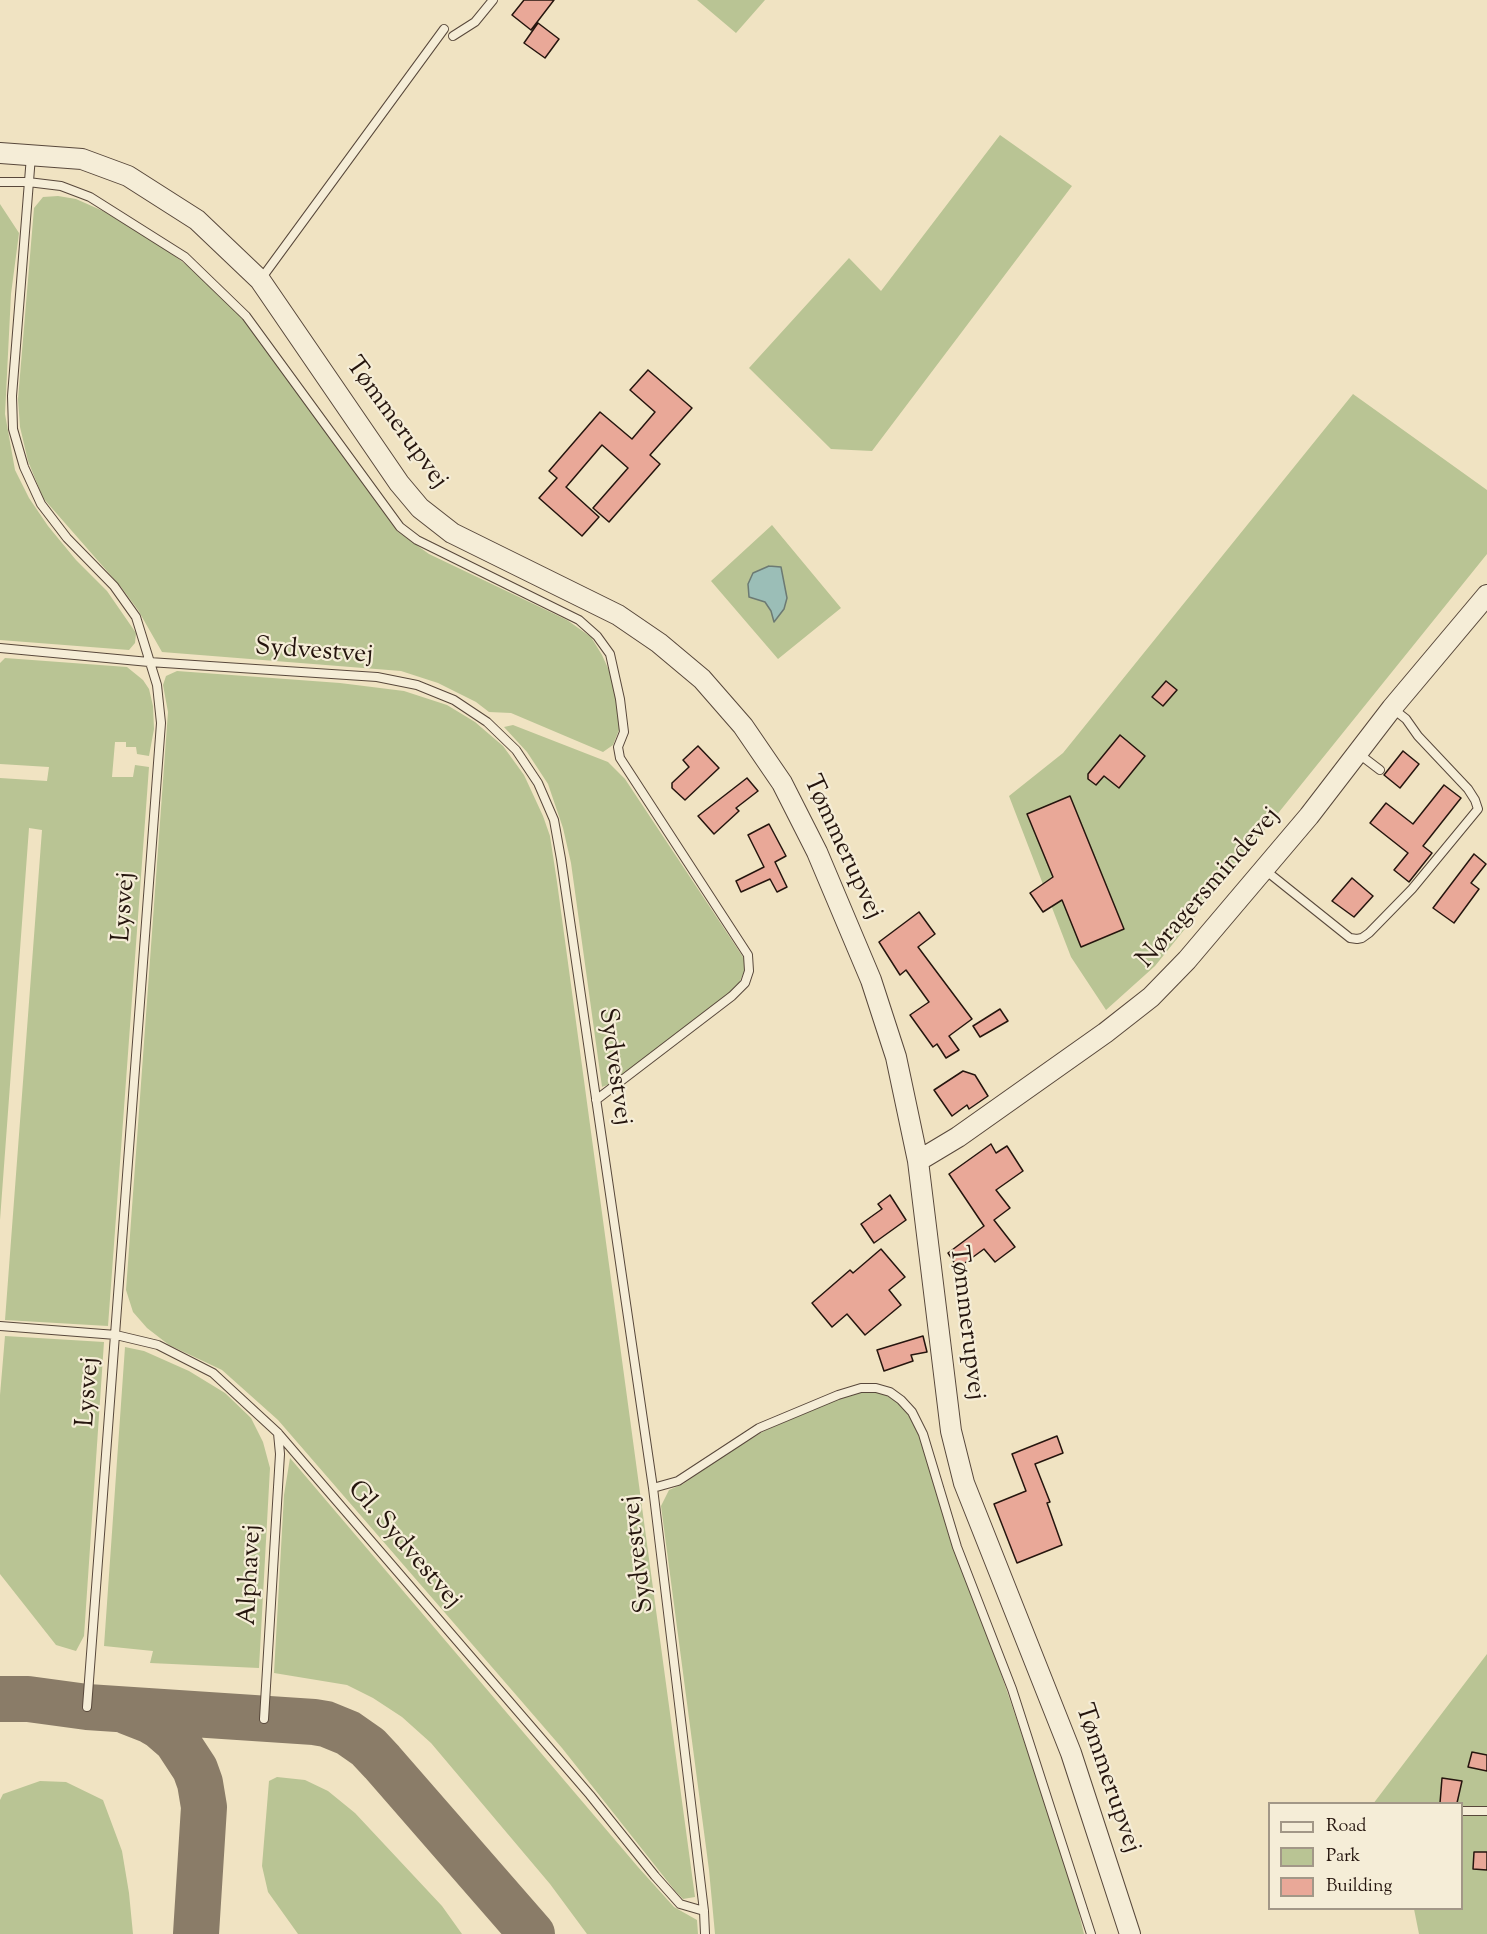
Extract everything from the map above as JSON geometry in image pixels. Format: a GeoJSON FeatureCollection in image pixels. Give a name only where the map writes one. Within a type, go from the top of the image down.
{"type":"FeatureCollection","features":[{"type":"Feature","properties":{"kind":"street","name":"Tømmerupvej"},"geometry":{"type":"LineString","coordinates":[[0,153],[82,159],[128,176],[197,220],[260,280],[399,483],[420,508],[452,533],[618,615],[651,638],[702,678],[743,726],[782,783],[816,852],[871,980],[896,1057],[918,1161],[951,1431],[964,1483],[1071,1753],[1130,1934]]}},
{"type":"Feature","properties":{"kind":"street","name":"Nøragersmindevej"},"geometry":{"type":"LineString","coordinates":[[918,1161],[958,1137],[1105,1033],[1151,997],[1187,960],[1310,816],[1392,708],[1487,595]]}},
{"type":"Feature","properties":{"kind":"lane"},"geometry":{"type":"LineString","coordinates":[[453,36],[475,22],[493,0]]}},
{"type":"Feature","properties":{"kind":"lane"},"geometry":{"type":"LineString","coordinates":[[260,280],[444,28]]}},
{"type":"Feature","properties":{"kind":"lane","name":"Lysvej"},"geometry":{"type":"LineString","coordinates":[[32,154],[12,396],[13,429],[24,467],[40,504],[67,538],[114,586],[136,617],[157,685],[161,723],[87,1707]]}},
{"type":"Feature","properties":{"kind":"lane"},"geometry":{"type":"LineString","coordinates":[[0,182],[28,182],[61,186],[90,196],[185,257],[246,316],[400,527],[417,540],[579,620],[597,636],[610,654],[620,699],[624,732],[618,747],[620,758],[748,955],[749,971],[745,983],[732,996],[596,1100]]}},
{"type":"Feature","properties":{"kind":"lane","name":"Sydvestvej"},"geometry":{"type":"LineString","coordinates":[[0,648],[149,662],[377,678],[417,685],[454,700],[487,722],[516,750],[538,783],[554,820],[561,859],[653,1488],[705,1934]]}},
{"type":"Feature","properties":{"kind":"lane"},"geometry":{"type":"LineString","coordinates":[[1264,869],[1350,938],[1357,939],[1369,933],[1412,889],[1478,809],[1476,800],[1468,789],[1418,736],[1406,719],[1392,708]]}},
{"type":"Feature","properties":{"kind":"lane"},"geometry":{"type":"LineString","coordinates":[[1358,754],[1380,770]]}},
{"type":"Feature","properties":{"kind":"lane","name":"Gl. Sydvestvej"},"geometry":{"type":"LineString","coordinates":[[0,1326],[116,1335],[158,1345],[213,1373],[278,1433],[590,1795],[680,1904],[704,1911]]}},
{"type":"Feature","properties":{"kind":"lane"},"geometry":{"type":"LineString","coordinates":[[653,1488],[678,1481],[759,1428],[838,1395],[861,1388],[876,1388],[890,1392],[901,1400],[912,1412],[923,1434],[957,1546],[1012,1689],[1091,1934]]}},
{"type":"Feature","properties":{"kind":"lane","name":"Alphavej"},"geometry":{"type":"LineString","coordinates":[[264,1719],[280,1454],[278,1433]]}},
{"type":"Feature","properties":{"kind":"lane"},"geometry":{"type":"LineString","coordinates":[[1463,1811],[1487,1811]]}},
{"type":"Feature","properties":{"kind":"green space"},"geometry":{"type":"Polygon","coordinates":[[[697,0],[765,0],[736,33],[697,0]]]}},
{"type":"Feature","properties":{"kind":"green space"},"geometry":{"type":"Polygon","coordinates":[[[1000,135],[1072,186],[872,451],[831,449],[749,368],[849,258],[881,291],[1000,135]]]}},
{"type":"Feature","properties":{"kind":"green space"},"geometry":{"type":"Polygon","coordinates":[[[58,196],[76,199],[103,211],[161,246],[188,266],[246,322],[397,531],[429,554],[567,620],[591,637],[612,677],[618,707],[619,730],[613,745],[603,752],[511,713],[489,712],[476,702],[438,683],[401,671],[162,652],[138,610],[121,587],[43,498],[28,461],[20,427],[18,399],[34,208],[43,197],[58,196]]]}},
{"type":"Feature","properties":{"kind":"green space"},"geometry":{"type":"Polygon","coordinates":[[[0,204],[19,233],[11,294],[5,414],[15,470],[29,498],[48,526],[76,560],[107,591],[136,633],[135,643],[129,650],[0,640],[0,204]]]}},
{"type":"Feature","properties":{"kind":"green space"},"geometry":{"type":"Polygon","coordinates":[[[1353,394],[1487,490],[1487,554],[1155,966],[1106,1010],[1071,957],[1009,796],[1063,753],[1353,394]]]}},
{"type":"Feature","properties":{"kind":"green space"},"geometry":{"type":"Polygon","coordinates":[[[772,525],[841,608],[778,659],[711,581],[772,525]]]}},
{"type":"Feature","properties":{"kind":"green space"},"geometry":{"type":"Polygon","coordinates":[[[5,658],[127,667],[143,680],[149,689],[153,706],[154,729],[149,756],[137,754],[136,747],[126,747],[126,742],[115,742],[112,777],[133,777],[135,765],[149,767],[108,1326],[5,1320],[42,830],[29,828],[0,1220],[0,778],[47,781],[49,767],[0,764],[0,663],[5,658]]]}},
{"type":"Feature","properties":{"kind":"green space"},"geometry":{"type":"Polygon","coordinates":[[[177,671],[340,683],[404,691],[447,705],[475,722],[503,746],[524,775],[543,816],[550,836],[557,882],[695,1897],[683,1899],[676,1892],[562,1748],[278,1420],[222,1370],[169,1345],[147,1328],[133,1312],[126,1290],[168,712],[163,685],[166,676],[177,671]]]}},
{"type":"Feature","properties":{"kind":"green space"},"geometry":{"type":"Polygon","coordinates":[[[513,725],[608,762],[625,779],[745,960],[744,972],[739,983],[730,992],[610,1084],[602,1087],[571,863],[563,828],[548,784],[527,752],[504,727],[513,725]]]}},
{"type":"Feature","properties":{"kind":"green space"},"geometry":{"type":"Polygon","coordinates":[[[5,1336],[104,1342],[84,1636],[76,1651],[56,1645],[0,1574],[0,1395],[5,1336]]]}},
{"type":"Feature","properties":{"kind":"green space"},"geometry":{"type":"Polygon","coordinates":[[[125,1347],[144,1351],[189,1371],[225,1393],[251,1418],[263,1442],[270,1468],[259,1668],[150,1663],[153,1651],[104,1646],[125,1347]]]}},
{"type":"Feature","properties":{"kind":"green space"},"geometry":{"type":"Polygon","coordinates":[[[860,1392],[881,1393],[897,1401],[919,1434],[950,1540],[994,1653],[1047,1809],[1084,1934],[715,1934],[709,1870],[661,1506],[669,1490],[683,1484],[764,1431],[860,1392]]]}},
{"type":"Feature","properties":{"kind":"green space"},"geometry":{"type":"Polygon","coordinates":[[[290,1458],[638,1867],[674,1907],[697,1920],[698,1934],[587,1934],[550,1884],[431,1743],[402,1717],[373,1698],[347,1685],[274,1673],[284,1495],[290,1458]]]}},
{"type":"Feature","properties":{"kind":"green space"},"geometry":{"type":"Polygon","coordinates":[[[1487,1654],[1487,1934],[1419,1934],[1414,1910],[1463,1910],[1463,1802],[1375,1802],[1487,1654]]]}},
{"type":"Feature","properties":{"kind":"green space"},"geometry":{"type":"Polygon","coordinates":[[[277,1777],[305,1780],[328,1791],[355,1813],[442,1906],[462,1934],[298,1934],[268,1892],[262,1866],[269,1781],[277,1777]]]}},
{"type":"Feature","properties":{"kind":"green space"},"geometry":{"type":"Polygon","coordinates":[[[40,1781],[66,1782],[103,1800],[122,1851],[133,1934],[0,1934],[0,1800],[3,1794],[40,1781]]]}},
{"type":"Feature","properties":{"kind":"water"},"geometry":{"type":"Polygon","coordinates":[[[769,566],[781,567],[787,598],[784,609],[774,622],[765,602],[749,597],[748,584],[753,573],[769,566]]]}},
{"type":"Feature","properties":{"kind":"building"},"geometry":{"type":"Polygon","coordinates":[[[524,0],[554,0],[531,30],[512,15],[524,0]]]}},
{"type":"Feature","properties":{"kind":"building"},"geometry":{"type":"Polygon","coordinates":[[[538,23],[559,39],[545,58],[524,43],[538,23]]]}},
{"type":"Feature","properties":{"kind":"building"},"geometry":{"type":"Polygon","coordinates":[[[648,370],[692,408],[650,455],[660,464],[609,522],[593,508],[628,468],[602,445],[566,487],[599,517],[582,536],[539,498],[557,478],[549,471],[600,412],[632,439],[655,412],[630,390],[648,370]]]}},
{"type":"Feature","properties":{"kind":"building"},"geometry":{"type":"Polygon","coordinates":[[[1166,681],[1177,690],[1163,706],[1152,697],[1166,681]]]}},
{"type":"Feature","properties":{"kind":"building"},"geometry":{"type":"Polygon","coordinates":[[[1120,735],[1145,756],[1119,788],[1104,776],[1096,785],[1088,779],[1088,774],[1120,735]]]}},
{"type":"Feature","properties":{"kind":"building"},"geometry":{"type":"Polygon","coordinates":[[[698,746],[719,768],[685,800],[672,788],[672,783],[689,767],[683,760],[698,746]]]}},
{"type":"Feature","properties":{"kind":"building"},"geometry":{"type":"Polygon","coordinates":[[[1403,751],[1419,764],[1400,788],[1384,775],[1403,751]]]}},
{"type":"Feature","properties":{"kind":"building"},"geometry":{"type":"Polygon","coordinates":[[[747,778],[758,791],[736,808],[739,811],[714,834],[698,816],[747,778]]]}},
{"type":"Feature","properties":{"kind":"building"},"geometry":{"type":"Polygon","coordinates":[[[1444,785],[1461,798],[1423,846],[1432,853],[1409,882],[1394,870],[1408,853],[1370,823],[1386,803],[1413,824],[1444,785]]]}},
{"type":"Feature","properties":{"kind":"building"},"geometry":{"type":"Polygon","coordinates":[[[1070,796],[1124,929],[1081,947],[1062,900],[1043,912],[1030,893],[1053,877],[1027,814],[1070,796]]]}},
{"type":"Feature","properties":{"kind":"building"},"geometry":{"type":"Polygon","coordinates":[[[769,824],[786,856],[775,862],[787,887],[777,892],[770,879],[741,892],[736,881],[764,867],[748,835],[769,824]]]}},
{"type":"Feature","properties":{"kind":"building"},"geometry":{"type":"Polygon","coordinates":[[[1474,854],[1486,864],[1471,883],[1479,889],[1454,923],[1433,908],[1474,854]]]}},
{"type":"Feature","properties":{"kind":"building"},"geometry":{"type":"Polygon","coordinates":[[[1352,878],[1373,896],[1354,917],[1332,901],[1352,878]]]}},
{"type":"Feature","properties":{"kind":"building"},"geometry":{"type":"Polygon","coordinates":[[[919,912],[935,934],[918,947],[972,1019],[949,1036],[959,1050],[946,1058],[937,1044],[933,1047],[910,1015],[929,1002],[906,970],[900,975],[879,942],[919,912]]]}},
{"type":"Feature","properties":{"kind":"building"},"geometry":{"type":"Polygon","coordinates":[[[1000,1009],[1008,1021],[980,1037],[973,1026],[1000,1009]]]}},
{"type":"Feature","properties":{"kind":"building"},"geometry":{"type":"Polygon","coordinates":[[[963,1071],[975,1075],[988,1096],[969,1109],[967,1105],[952,1116],[934,1090],[963,1071]]]}},
{"type":"Feature","properties":{"kind":"building"},"geometry":{"type":"Polygon","coordinates":[[[991,1144],[996,1153],[1007,1146],[1023,1171],[996,1190],[1010,1208],[994,1220],[1015,1247],[995,1262],[984,1249],[958,1268],[948,1253],[984,1226],[949,1174],[991,1144]]]}},
{"type":"Feature","properties":{"kind":"building"},"geometry":{"type":"Polygon","coordinates":[[[890,1195],[906,1220],[874,1243],[861,1224],[882,1209],[878,1204],[890,1195]]]}},
{"type":"Feature","properties":{"kind":"building"},"geometry":{"type":"Polygon","coordinates":[[[881,1249],[905,1277],[889,1290],[901,1305],[865,1335],[847,1314],[832,1327],[812,1303],[850,1270],[853,1273],[881,1249]]]}},
{"type":"Feature","properties":{"kind":"building"},"geometry":{"type":"Polygon","coordinates":[[[923,1336],[927,1352],[911,1355],[913,1361],[884,1371],[877,1350],[923,1336]]]}},
{"type":"Feature","properties":{"kind":"building"},"geometry":{"type":"Polygon","coordinates":[[[1057,1436],[1063,1453],[1035,1464],[1050,1502],[1047,1503],[1062,1545],[1017,1563],[994,1504],[1026,1491],[1012,1454],[1057,1436]]]}},
{"type":"Feature","properties":{"kind":"building"},"geometry":{"type":"Polygon","coordinates":[[[1472,1752],[1487,1755],[1487,1771],[1468,1767],[1472,1752]]]}},
{"type":"Feature","properties":{"kind":"building"},"geometry":{"type":"Polygon","coordinates":[[[1442,1778],[1462,1781],[1457,1802],[1440,1802],[1442,1778]]]}},
{"type":"Feature","properties":{"kind":"building"},"geometry":{"type":"Polygon","coordinates":[[[1474,1852],[1487,1852],[1487,1870],[1473,1869],[1474,1852]]]}},
{"type":"Feature","properties":{"kind":"taxiway"},"geometry":{"type":"LineString","coordinates":[[0,1699],[28,1699],[87,1707],[314,1722],[348,1733],[368,1747],[382,1762],[532,1934]]}},
{"type":"Feature","properties":{"kind":"taxiway"},"geometry":{"type":"LineString","coordinates":[[126,1711],[149,1720],[176,1740],[195,1769],[200,1783],[204,1807],[196,1934]]}}]}
